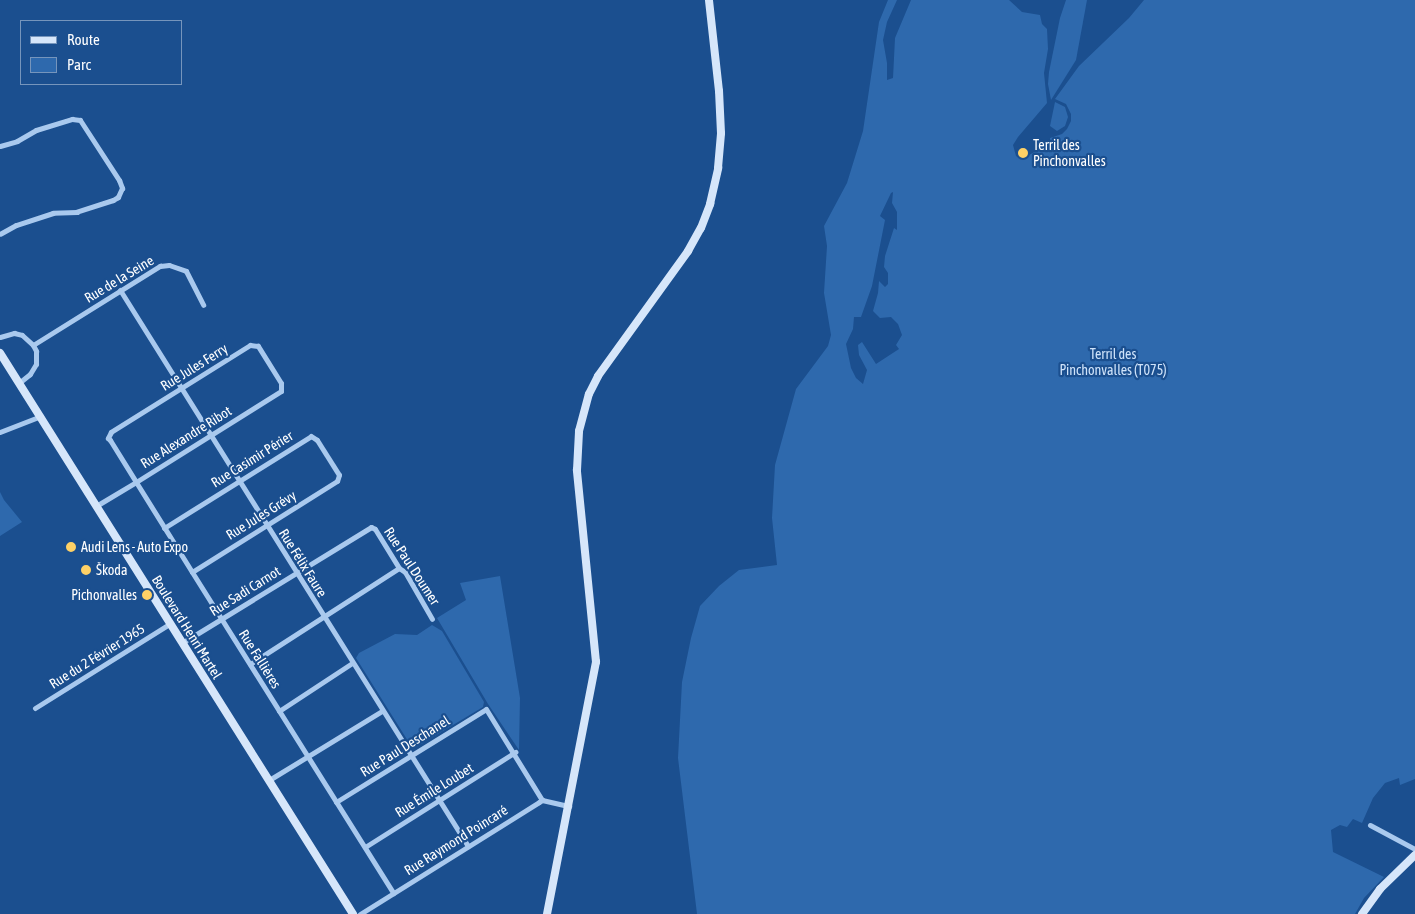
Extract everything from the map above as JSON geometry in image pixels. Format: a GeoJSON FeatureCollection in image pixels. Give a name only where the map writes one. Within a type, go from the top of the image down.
{"type":"FeatureCollection","features":[{"type":"Feature","properties":{"kind":"main road"},"geometry":{"type":"LineString","coordinates":[[547,914],[596,662],[577,470],[579,431],[589,394],[598,376],[688,251],[701,228],[710,204],[718,168],[721,133],[720,91],[708,0]]}},
{"type":"Feature","properties":{"kind":"main road","name":"Boulevard Henri Martel"},"geometry":{"type":"LineString","coordinates":[[0,353],[353,914]]}},
{"type":"Feature","properties":{"kind":"main road"},"geometry":{"type":"LineString","coordinates":[[1362,914],[1380,889],[1415,855]]}},
{"type":"Feature","properties":{"kind":"street"},"geometry":{"type":"LineString","coordinates":[[0,146],[17,141],[36,130],[72,119],[80,120],[119,180],[122,188],[118,197],[113,200],[77,212],[53,213],[16,225],[0,234]]}},
{"type":"Feature","properties":{"kind":"street","name":"Rue de la Seine"},"geometry":{"type":"LineString","coordinates":[[33,345],[160,266],[169,264],[186,271],[203,305]]}},
{"type":"Feature","properties":{"kind":"street","name":"Rue Félix Faure"},"geometry":{"type":"LineString","coordinates":[[120,290],[238,482],[267,525],[468,846]]}},
{"type":"Feature","properties":{"kind":"street"},"geometry":{"type":"LineString","coordinates":[[0,337],[14,333],[22,336],[33,345],[36,364],[30,374],[19,383]]}},
{"type":"Feature","properties":{"kind":"street","name":"Rue Jules Ferry"},"geometry":{"type":"LineString","coordinates":[[108,438],[111,432],[253,344],[258,346],[281,383]]}},
{"type":"Feature","properties":{"kind":"street","name":"Rue Alexandre Ribot"},"geometry":{"type":"LineString","coordinates":[[96,506],[281,391],[281,383]]}},
{"type":"Feature","properties":{"kind":"street"},"geometry":{"type":"LineString","coordinates":[[0,432],[41,416]]}},
{"type":"Feature","properties":{"kind":"street","name":"Rue Casimir Périer"},"geometry":{"type":"LineString","coordinates":[[164,528],[311,436],[317,440],[339,476]]}},
{"type":"Feature","properties":{"kind":"street","name":"Rue Fallières"},"geometry":{"type":"LineString","coordinates":[[108,438],[393,893]]}},
{"type":"Feature","properties":{"kind":"street","name":"Rue Jules Grévy"},"geometry":{"type":"LineString","coordinates":[[192,572],[337,481],[339,476]]}},
{"type":"Feature","properties":{"kind":"street","name":"Rue Sadi Carnot"},"geometry":{"type":"LineString","coordinates":[[182,643],[371,527]]}},
{"type":"Feature","properties":{"kind":"street","name":"Rue Paul Doumer"},"geometry":{"type":"LineString","coordinates":[[371,527],[375,529],[399,568],[406,572],[432,619]]}},
{"type":"Feature","properties":{"kind":"street"},"geometry":{"type":"LineString","coordinates":[[250,664],[399,568]]}},
{"type":"Feature","properties":{"kind":"street","name":"Rue du 2 Février 1965"},"geometry":{"type":"LineString","coordinates":[[35,708],[171,623]]}},
{"type":"Feature","properties":{"kind":"street"},"geometry":{"type":"LineString","coordinates":[[279,711],[352,663]]}},
{"type":"Feature","properties":{"kind":"street","name":"Rue Paul Deschanel"},"geometry":{"type":"LineString","coordinates":[[336,802],[486,709],[515,752]]}},
{"type":"Feature","properties":{"kind":"street"},"geometry":{"type":"LineString","coordinates":[[269,780],[382,711]]}},
{"type":"Feature","properties":{"kind":"street"},"geometry":{"type":"LineString","coordinates":[[515,752],[542,800],[569,806]]}},
{"type":"Feature","properties":{"kind":"street","name":"Rue Émile Loubet"},"geometry":{"type":"LineString","coordinates":[[365,847],[515,752]]}},
{"type":"Feature","properties":{"kind":"street","name":"Rue Raymond Poincaré"},"geometry":{"type":"LineString","coordinates":[[360,914],[542,800]]}},
{"type":"Feature","properties":{"kind":"street"},"geometry":{"type":"LineString","coordinates":[[1370,825],[1415,855]]}},
{"type":"Feature","properties":{"kind":"green space","name":"Terril des Pinchonvalles (T075)"},"geometry":{"type":"Polygon","coordinates":[[[888,0],[897,0],[887,22],[883,40],[887,63],[887,80],[893,78],[895,38],[911,0],[1009,0],[1022,12],[1040,15],[1042,24],[1047,29],[1048,49],[1044,73],[1047,103],[1013,145],[1016,156],[1022,159],[1038,150],[1050,151],[1050,138],[1062,134],[1067,129],[1071,121],[1071,114],[1066,104],[1055,99],[1079,66],[1129,18],[1144,0],[1415,0],[1415,779],[1400,785],[1399,778],[1385,783],[1373,798],[1362,823],[1353,819],[1347,827],[1340,825],[1331,830],[1333,852],[1384,877],[1364,898],[1355,914],[697,914],[678,758],[682,682],[700,606],[719,586],[739,570],[777,565],[772,518],[775,465],[796,389],[828,346],[831,335],[824,293],[827,246],[824,226],[847,183],[863,131],[879,22],[888,0]],[[893,192],[880,216],[885,220],[872,286],[861,317],[854,317],[853,329],[846,344],[851,368],[856,378],[863,384],[867,370],[859,355],[858,345],[862,342],[876,364],[899,349],[896,345],[902,335],[898,324],[891,317],[880,318],[873,311],[879,281],[885,287],[888,284],[888,273],[884,267],[885,256],[894,228],[897,230],[897,212],[892,203],[893,192]]]}},
{"type":"Feature","properties":{"kind":"green space"},"geometry":{"type":"Polygon","coordinates":[[[1066,0],[1087,0],[1076,60],[1051,100],[1048,84],[1049,72],[1060,18],[1066,0]]]}},
{"type":"Feature","properties":{"kind":"green space"},"geometry":{"type":"Polygon","coordinates":[[[1055,102],[1065,107],[1068,117],[1065,126],[1057,131],[1050,126],[1055,102]]]}},
{"type":"Feature","properties":{"kind":"green space"},"geometry":{"type":"Polygon","coordinates":[[[0,492],[4,500],[22,522],[0,536],[0,492]]]}},
{"type":"Feature","properties":{"kind":"green space"},"geometry":{"type":"Polygon","coordinates":[[[500,576],[520,698],[519,750],[488,704],[437,618],[466,600],[460,583],[500,576]]]}},
{"type":"Feature","properties":{"kind":"green space"},"geometry":{"type":"Polygon","coordinates":[[[432,625],[442,631],[484,702],[483,707],[413,749],[356,658],[359,653],[395,634],[417,635],[432,625]]]}},
{"type":"Feature","properties":{"kind":"place","name":"Terril des Pinchonvalles"},"geometry":{"type":"Point","coordinates":[1023,153]}},
{"type":"Feature","properties":{"kind":"place","name":"Audi Lens - Auto Expo"},"geometry":{"type":"Point","coordinates":[71,547]}},
{"type":"Feature","properties":{"kind":"place","name":"Škoda"},"geometry":{"type":"Point","coordinates":[86,570]}},
{"type":"Feature","properties":{"kind":"place","name":"Pichonvalles"},"geometry":{"type":"Point","coordinates":[147,595]}}]}
